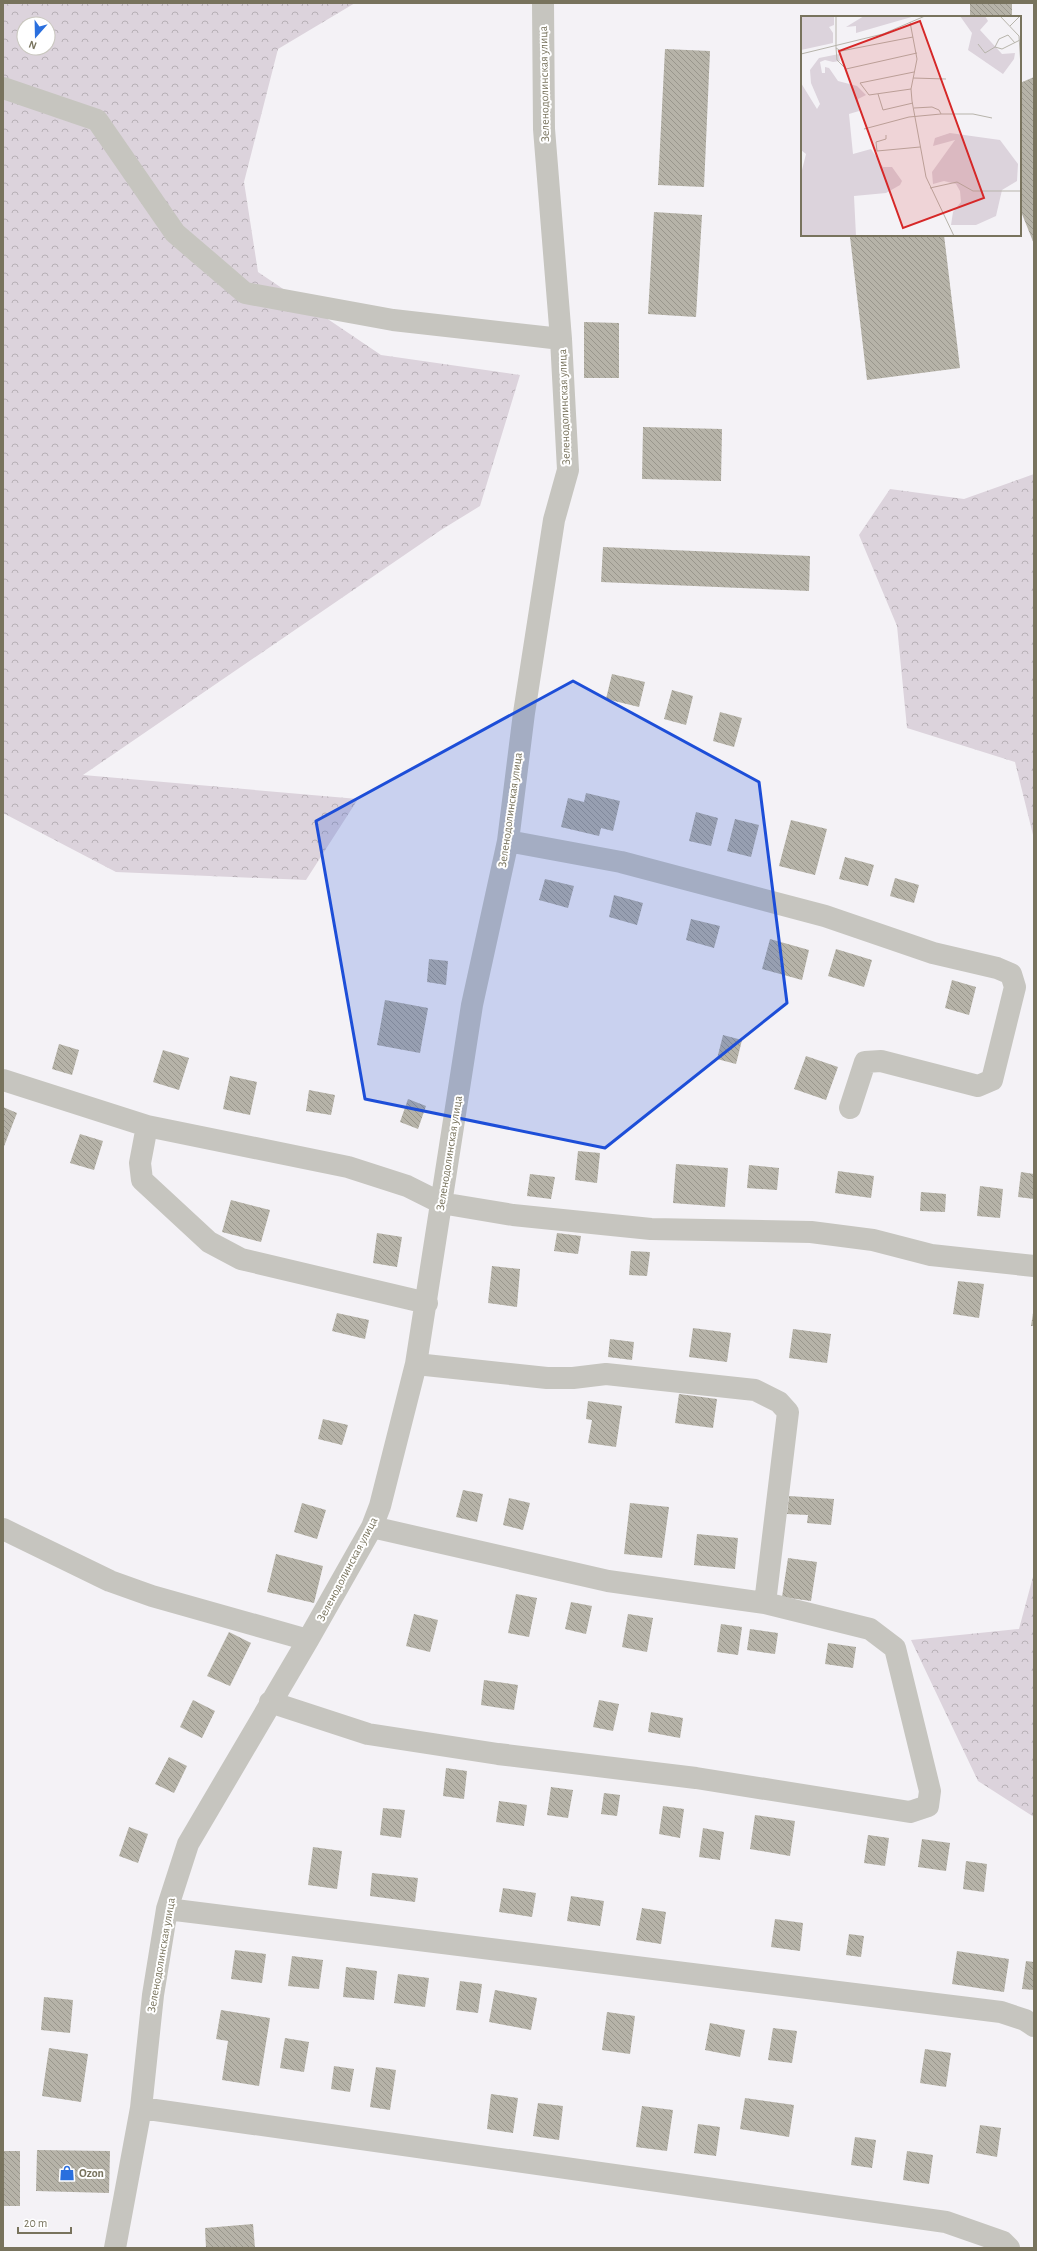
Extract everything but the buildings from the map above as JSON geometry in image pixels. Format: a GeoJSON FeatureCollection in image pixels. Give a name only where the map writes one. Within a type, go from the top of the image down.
{"type":"FeatureCollection","features":[{"type":"Feature","properties":{"kind":"street","name":"Зеленодолинская улица"},"geometry":{"type":"LineString","coordinates":[[115,2248],[141,2108],[153,1995],[167,1909],[188,1844],[270,1702],[308,1640],[372,1527],[380,1506],[416,1364],[427,1303],[441,1202],[472,1005],[508,841],[528,682],[554,520],[568,470],[562,339],[544,129],[543,3]]}},
{"type":"Feature","properties":{"kind":"street"},"geometry":{"type":"LineString","coordinates":[[3,88],[97,120],[175,233],[246,293],[392,320],[562,339]]}},
{"type":"Feature","properties":{"kind":"street"},"geometry":{"type":"LineString","coordinates":[[508,841],[629,864],[825,916],[933,953],[997,968],[1010,974],[1015,988],[992,1080],[978,1086],[881,1061],[865,1062],[850,1108]]}},
{"type":"Feature","properties":{"kind":"street"},"geometry":{"type":"LineString","coordinates":[[3,1080],[147,1126],[348,1167],[407,1186],[441,1202],[513,1215],[651,1229],[812,1232],[873,1240],[931,1255],[1034,1266]]}},
{"type":"Feature","properties":{"kind":"street"},"geometry":{"type":"LineString","coordinates":[[147,1126],[140,1163],[142,1180],[209,1242],[241,1259],[427,1303]]}},
{"type":"Feature","properties":{"kind":"street"},"geometry":{"type":"LineString","coordinates":[[416,1364],[547,1378],[573,1378],[606,1374],[756,1390],[778,1402],[788,1412],[765,1603]]}},
{"type":"Feature","properties":{"kind":"street"},"geometry":{"type":"LineString","coordinates":[[270,1702],[376,1735],[498,1754],[696,1778],[910,1812],[928,1806],[930,1791],[895,1648],[870,1629],[765,1603],[608,1581],[372,1527]]}},
{"type":"Feature","properties":{"kind":"street"},"geometry":{"type":"LineString","coordinates":[[3,1528],[110,1581],[152,1596],[308,1640]]}},
{"type":"Feature","properties":{"kind":"street"},"geometry":{"type":"LineString","coordinates":[[167,1909],[1001,2012],[1025,2020],[1034,2026]]}},
{"type":"Feature","properties":{"kind":"street"},"geometry":{"type":"LineString","coordinates":[[141,2108],[946,2222],[1003,2242],[1008,2248]]}},
{"type":"Feature","properties":{"kind":"highlighted area"},"geometry":{"type":"Polygon","coordinates":[[[573,681],[759,782],[787,1003],[605,1148],[365,1099],[316,821],[573,681]]]}},
{"type":"Feature","properties":{"kind":"green space"},"geometry":{"type":"Polygon","coordinates":[[[3,3],[355,3],[278,49],[244,182],[258,272],[381,355],[520,375],[480,506],[441,530],[83,775],[358,799],[306,880],[116,872],[3,813],[3,3]]]}},
{"type":"Feature","properties":{"kind":"green space"},"geometry":{"type":"Polygon","coordinates":[[[1034,474],[1034,839],[1015,762],[907,728],[897,626],[859,535],[890,489],[964,499],[1034,474]]]}},
{"type":"Feature","properties":{"kind":"green space"},"geometry":{"type":"Polygon","coordinates":[[[1034,1573],[1034,1817],[978,1781],[911,1640],[1019,1629],[1034,1573]]]}},
{"type":"Feature","properties":{"kind":"place","name":"Ozon"},"geometry":{"type":"Point","coordinates":[67,2173]}}]}
